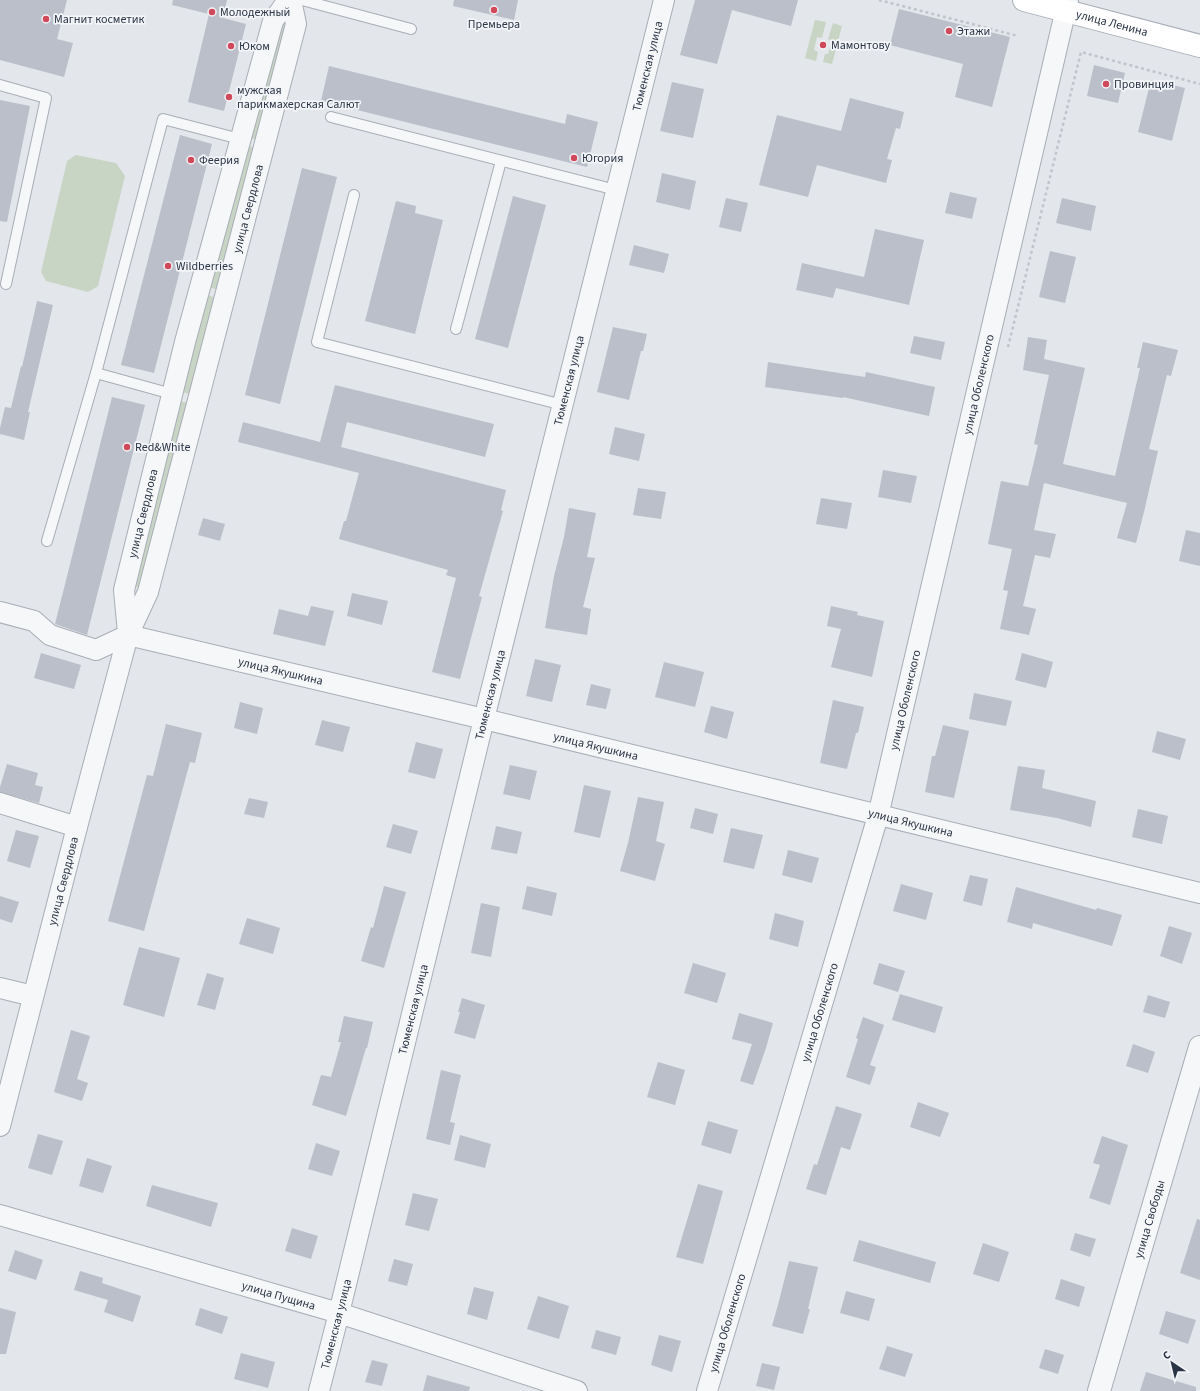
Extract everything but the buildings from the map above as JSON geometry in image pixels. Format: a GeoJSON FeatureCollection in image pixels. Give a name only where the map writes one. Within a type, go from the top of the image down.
{"type":"FeatureCollection","features":[{"type":"Feature","properties":{"kind":"main road","name":"улица Ленина"},"geometry":{"type":"LineString","coordinates":[[1024,0],[1067,5],[1200,46]]}},
{"type":"Feature","properties":{"kind":"street","name":"улица Свердлова"},"geometry":{"type":"LineString","coordinates":[[128,635],[124,590],[172,394],[273,21],[290,0]]}},
{"type":"Feature","properties":{"kind":"street","name":"улица Свердлова"},"geometry":{"type":"LineString","coordinates":[[0,1126],[128,635],[148,592],[226,296],[296,24],[290,0]]}},
{"type":"Feature","properties":{"kind":"street","name":"Тюменская улица"},"geometry":{"type":"LineString","coordinates":[[319,1391],[484,719],[664,0]]}},
{"type":"Feature","properties":{"kind":"street","name":"улица Оболенского"},"geometry":{"type":"LineString","coordinates":[[707,1391],[878,816],[1067,5]]}},
{"type":"Feature","properties":{"kind":"street"},"geometry":{"type":"LineString","coordinates":[[240,139],[264,144]]}},
{"type":"Feature","properties":{"kind":"street"},"geometry":{"type":"LineString","coordinates":[[200,289],[226,296]]}},
{"type":"Feature","properties":{"kind":"street"},"geometry":{"type":"LineString","coordinates":[[172,394],[198,400]]}},
{"type":"Feature","properties":{"kind":"street"},"geometry":{"type":"LineString","coordinates":[[0,612],[34,621],[50,635],[96,650],[128,635]]}},
{"type":"Feature","properties":{"kind":"street","name":"улица Якушкина"},"geometry":{"type":"LineString","coordinates":[[128,635],[484,719],[878,816],[1200,893]]}},
{"type":"Feature","properties":{"kind":"street"},"geometry":{"type":"LineString","coordinates":[[0,803],[77,827]]}},
{"type":"Feature","properties":{"kind":"street"},"geometry":{"type":"LineString","coordinates":[[0,988],[33,996]]}},
{"type":"Feature","properties":{"kind":"street","name":"улица Свободы"},"geometry":{"type":"LineString","coordinates":[[1099,1391],[1200,1047]]}},
{"type":"Feature","properties":{"kind":"street","name":"улица Пущина"},"geometry":{"type":"LineString","coordinates":[[0,1215],[339,1313],[577,1391]]}},
{"type":"Feature","properties":{"kind":"lane"},"geometry":{"type":"LineString","coordinates":[[302,0],[412,29]]}},
{"type":"Feature","properties":{"kind":"lane"},"geometry":{"type":"LineString","coordinates":[[0,85],[46,98],[6,284]]}},
{"type":"Feature","properties":{"kind":"lane"},"geometry":{"type":"LineString","coordinates":[[331,117],[616,190]]}},
{"type":"Feature","properties":{"kind":"lane"},"geometry":{"type":"LineString","coordinates":[[47,541],[96,373],[163,119],[240,139]]}},
{"type":"Feature","properties":{"kind":"lane"},"geometry":{"type":"LineString","coordinates":[[456,329],[501,161]]}},
{"type":"Feature","properties":{"kind":"lane"},"geometry":{"type":"LineString","coordinates":[[354,195],[317,342],[563,405]]}},
{"type":"Feature","properties":{"kind":"lane"},"geometry":{"type":"LineString","coordinates":[[96,373],[172,394]]}},
{"type":"Feature","properties":{"kind":"path"},"geometry":{"type":"LineString","coordinates":[[879,0],[1018,36]]}},
{"type":"Feature","properties":{"kind":"path"},"geometry":{"type":"LineString","coordinates":[[1081,52],[1200,84]]}},
{"type":"Feature","properties":{"kind":"green space"},"geometry":{"type":"Polygon","coordinates":[[[815,20],[826,22],[822,38],[817,37],[814,50],[818,52],[816,61],[805,58],[815,20]]]}},
{"type":"Feature","properties":{"kind":"green space"},"geometry":{"type":"Polygon","coordinates":[[[274,22],[292,27],[262,141],[245,137],[274,22]]]}},
{"type":"Feature","properties":{"kind":"green space"},"geometry":{"type":"Polygon","coordinates":[[[833,23],[842,26],[832,64],[823,62],[825,54],[828,54],[832,41],[828,39],[833,23]]]}},
{"type":"Feature","properties":{"kind":"green space"},"geometry":{"type":"Polygon","coordinates":[[[242,144],[259,149],[222,291],[205,286],[242,144]]]}},
{"type":"Feature","properties":{"kind":"green space"},"geometry":{"type":"Polygon","coordinates":[[[76,155],[116,163],[125,176],[98,286],[88,292],[46,281],[41,272],[67,161],[76,155]]]}},
{"type":"Feature","properties":{"kind":"green space"},"geometry":{"type":"Polygon","coordinates":[[[203,294],[221,299],[195,395],[177,391],[203,294]]]}},
{"type":"Feature","properties":{"kind":"green space"},"geometry":{"type":"Polygon","coordinates":[[[175,400],[192,404],[145,589],[129,585],[175,400]]]}},
{"type":"Feature","properties":{"kind":"place","name":"Премьера"},"geometry":{"type":"Point","coordinates":[494,10]}},
{"type":"Feature","properties":{"kind":"place","name":"Молодежный"},"geometry":{"type":"Point","coordinates":[212,12]}},
{"type":"Feature","properties":{"kind":"place","name":"Магнит косметик"},"geometry":{"type":"Point","coordinates":[46,19]}},
{"type":"Feature","properties":{"kind":"place","name":"Этажи"},"geometry":{"type":"Point","coordinates":[949,31]}},
{"type":"Feature","properties":{"kind":"place","name":"Мамонтову"},"geometry":{"type":"Point","coordinates":[823,45]}},
{"type":"Feature","properties":{"kind":"place","name":"Юком"},"geometry":{"type":"Point","coordinates":[231,46]}},
{"type":"Feature","properties":{"kind":"place","name":"Провинция"},"geometry":{"type":"Point","coordinates":[1106,84]}},
{"type":"Feature","properties":{"kind":"place","name":"мужская парикмахерская Салют"},"geometry":{"type":"Point","coordinates":[229,97]}},
{"type":"Feature","properties":{"kind":"place","name":"Югория"},"geometry":{"type":"Point","coordinates":[574,158]}},
{"type":"Feature","properties":{"kind":"place","name":"Феерия"},"geometry":{"type":"Point","coordinates":[191,160]}},
{"type":"Feature","properties":{"kind":"place","name":"Wildberries"},"geometry":{"type":"Point","coordinates":[168,266]}},
{"type":"Feature","properties":{"kind":"place","name":"Red&White"},"geometry":{"type":"Point","coordinates":[127,447]}}]}
